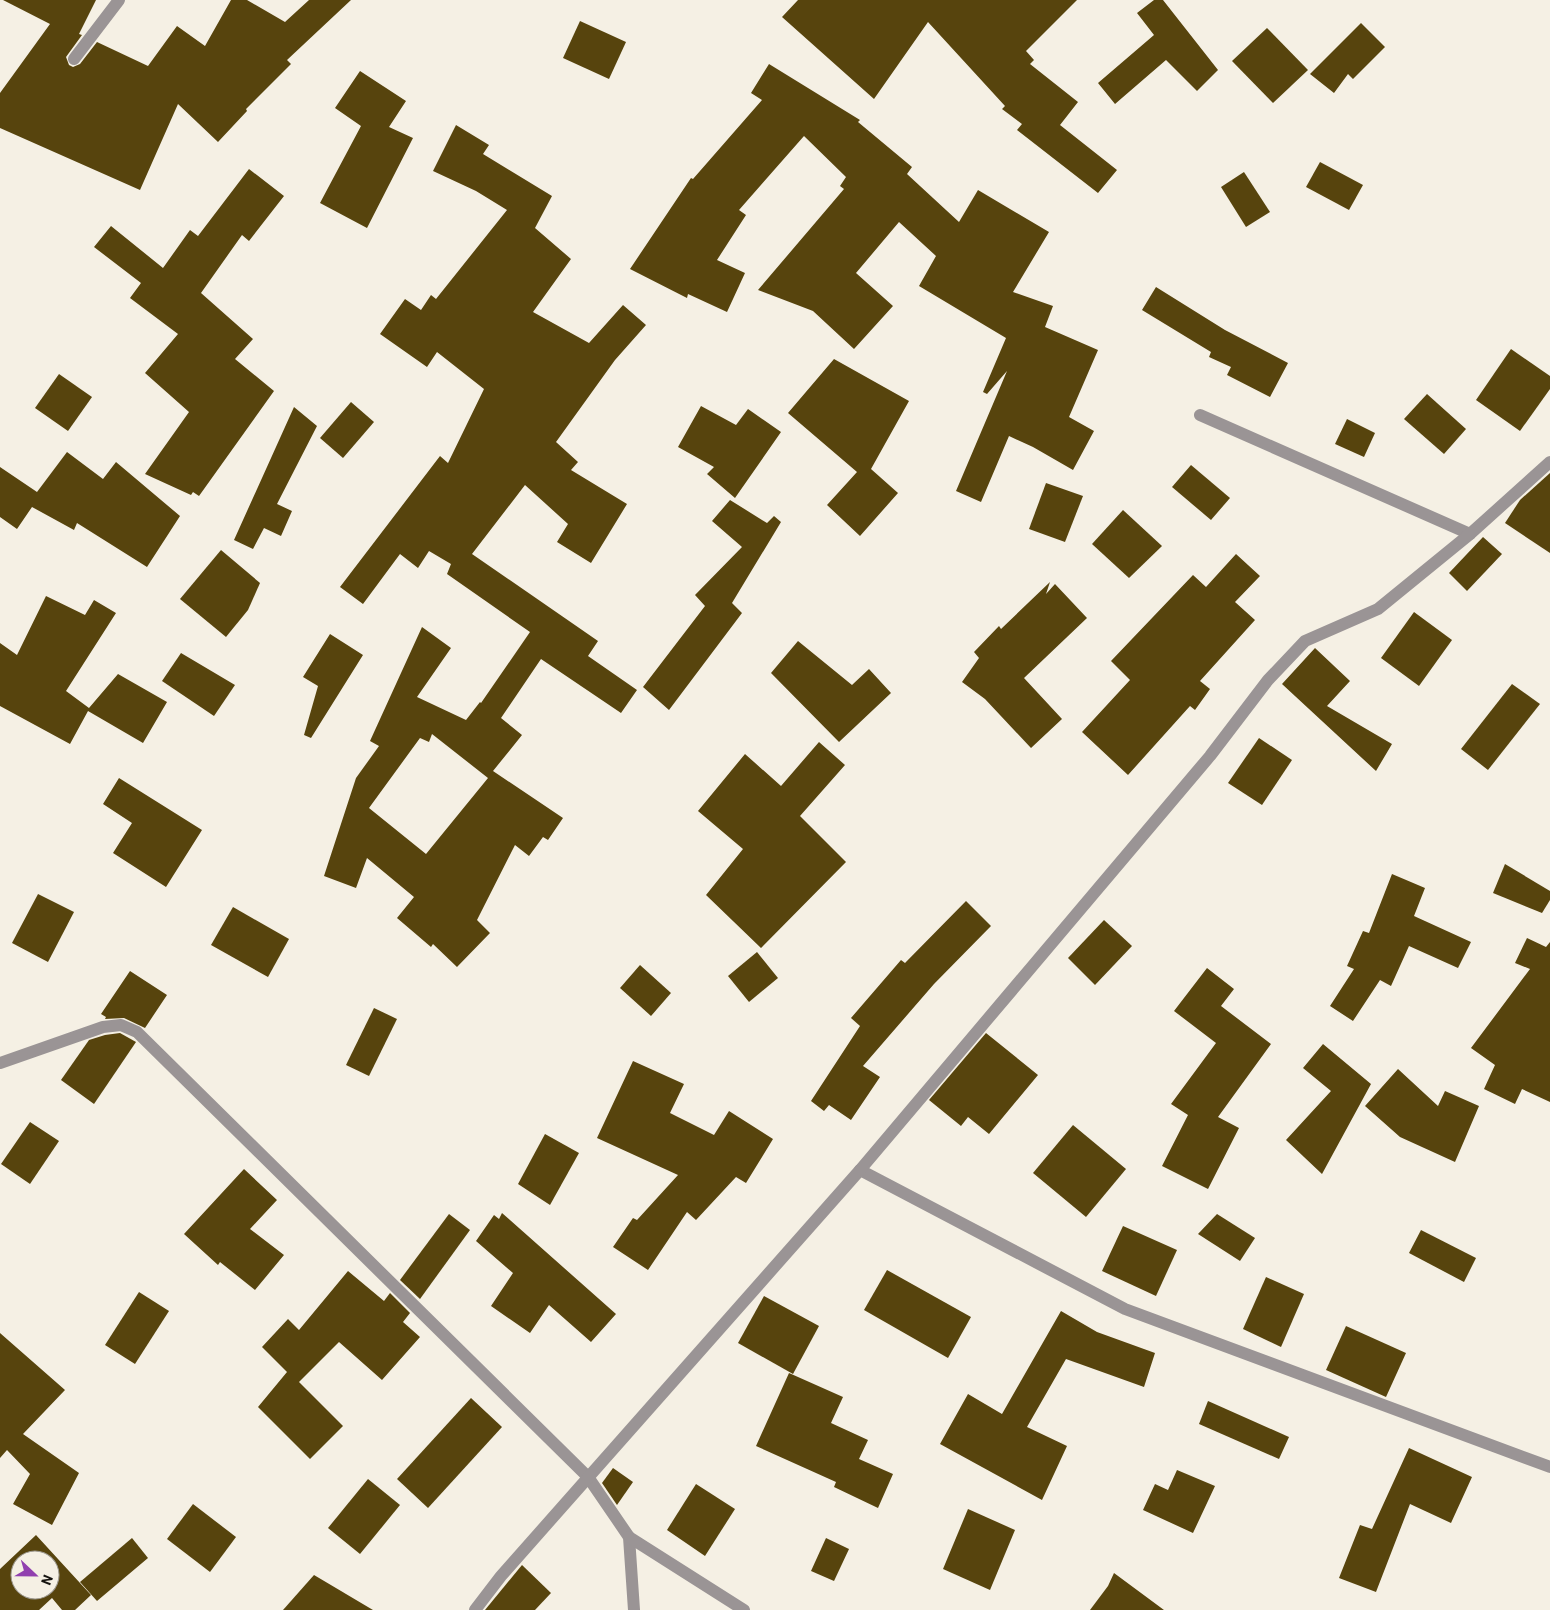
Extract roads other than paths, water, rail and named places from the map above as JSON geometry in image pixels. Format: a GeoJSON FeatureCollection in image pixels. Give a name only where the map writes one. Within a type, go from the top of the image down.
{"type":"FeatureCollection","features":[{"type":"Feature","properties":{"kind":"street"},"geometry":{"type":"LineString","coordinates":[[74,59],[119,0]]}},
{"type":"Feature","properties":{"kind":"street"},"geometry":{"type":"LineString","coordinates":[[1200,415],[1470,534]]}},
{"type":"Feature","properties":{"kind":"street"},"geometry":{"type":"LineString","coordinates":[[475,1610],[501,1576],[860,1170],[1210,756],[1268,680],[1305,641],[1378,609],[1470,534],[1550,462]]}},
{"type":"Feature","properties":{"kind":"street"},"geometry":{"type":"LineString","coordinates":[[0,1063],[103,1027],[121,1025],[137,1032],[588,1477],[629,1538],[744,1610]]}},
{"type":"Feature","properties":{"kind":"street"},"geometry":{"type":"LineString","coordinates":[[860,1170],[1125,1309],[1550,1467]]}},
{"type":"Feature","properties":{"kind":"street"},"geometry":{"type":"LineString","coordinates":[[629,1538],[634,1610]]}}]}
